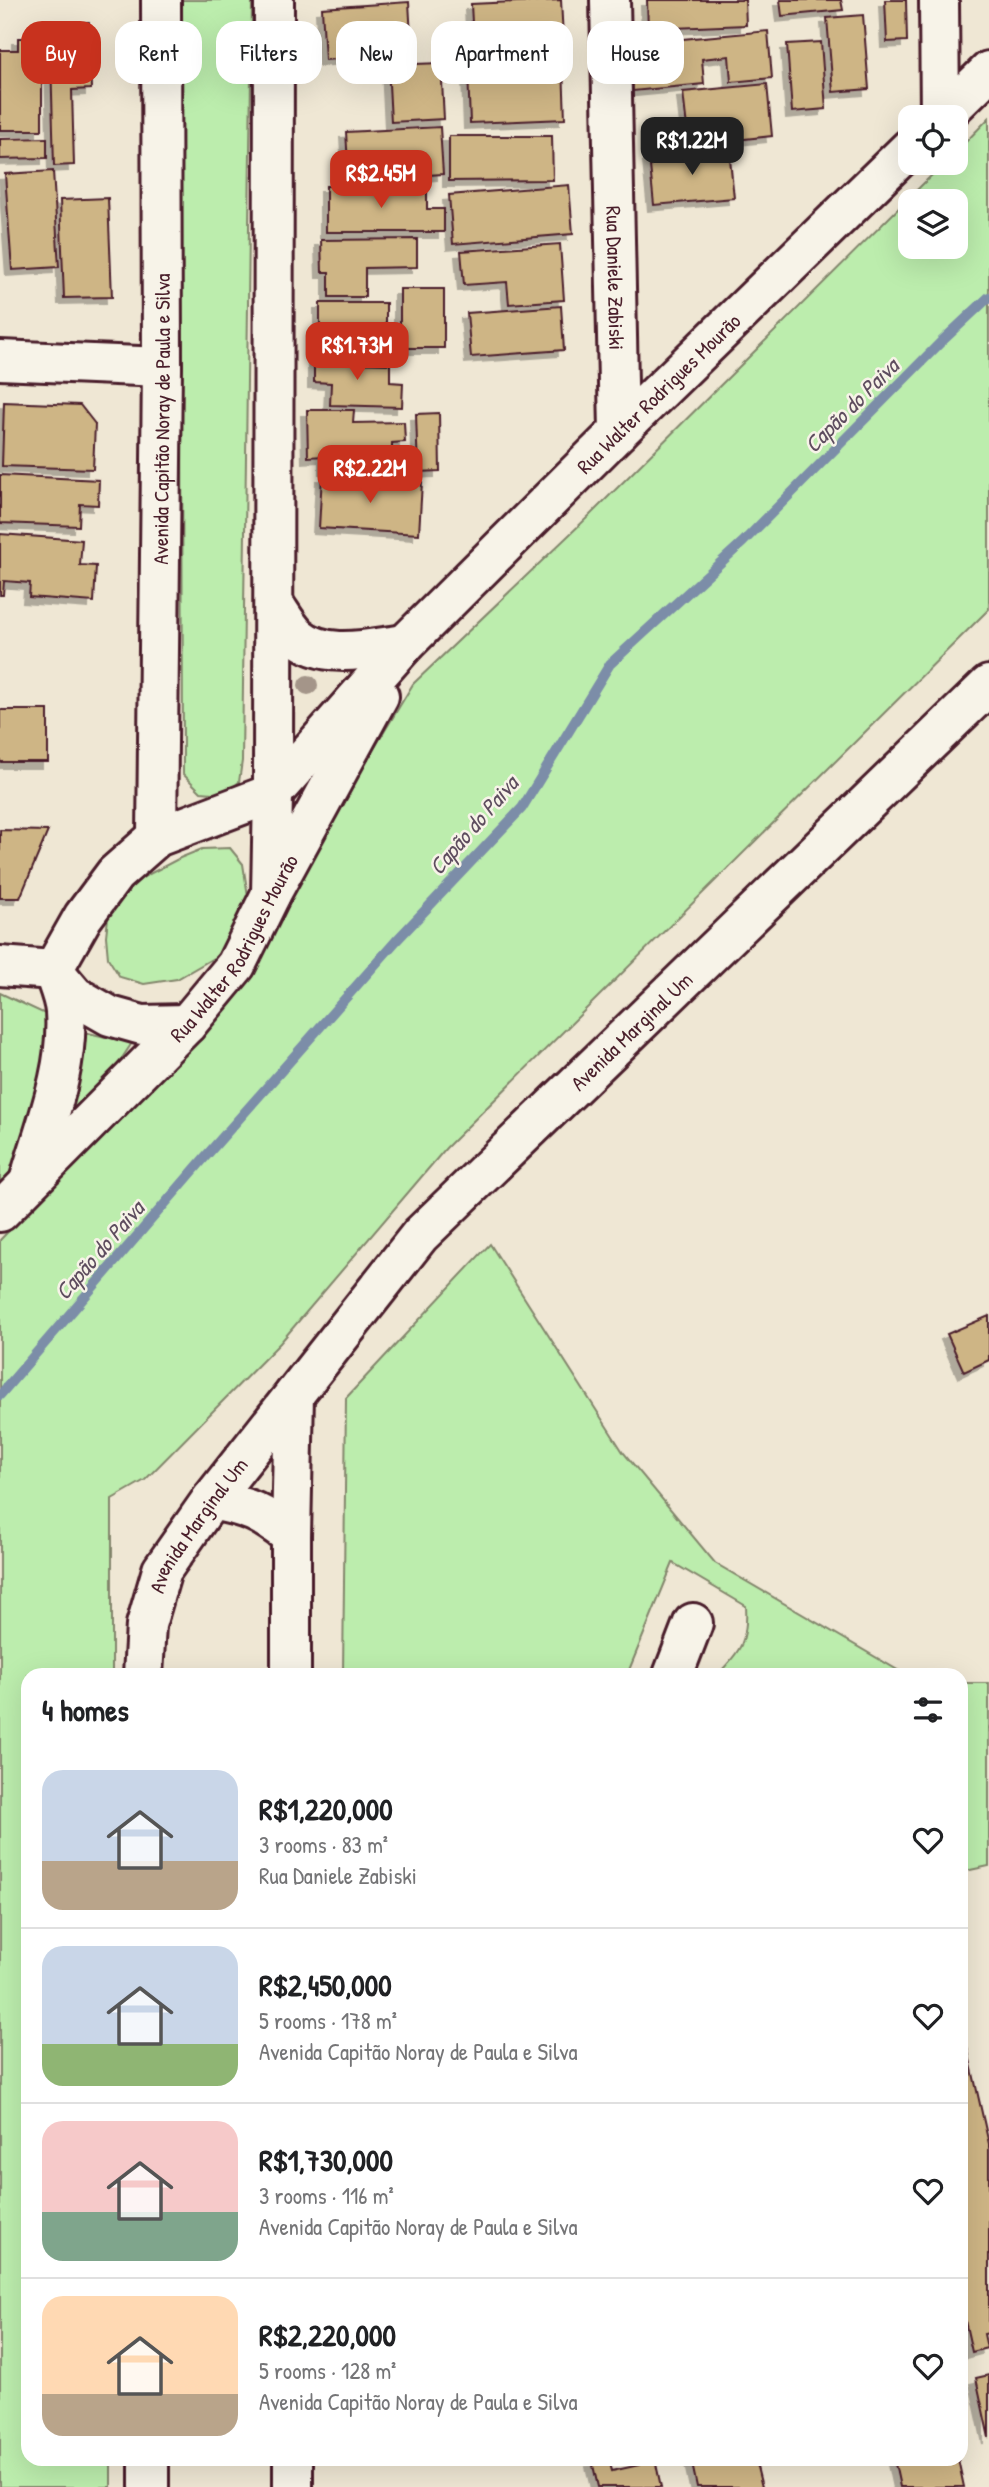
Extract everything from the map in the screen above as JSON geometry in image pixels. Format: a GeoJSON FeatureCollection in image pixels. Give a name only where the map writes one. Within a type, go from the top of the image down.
{"type":"FeatureCollection","features":[{"type":"Feature","properties":{"kind":"street","name":"Avenida Capitão Noray de Paula e Silva"},"geometry":{"type":"LineString","coordinates":[[157,837],[162,367],[161,0]]}},
{"type":"Feature","properties":{"kind":"street"},"geometry":{"type":"LineString","coordinates":[[271,894],[274,0]]}},
{"type":"Feature","properties":{"kind":"street","name":"Rua Daniele Zabiski"},"geometry":{"type":"LineString","coordinates":[[610,0],[619,431]]}},
{"type":"Feature","properties":{"kind":"street"},"geometry":{"type":"LineString","coordinates":[[939,0],[941,105]]}},
{"type":"Feature","properties":{"kind":"street"},"geometry":{"type":"LineString","coordinates":[[954,105],[989,71]]}},
{"type":"Feature","properties":{"kind":"street","name":"Rua Walter Rodrigues Mourão"},"geometry":{"type":"LineString","coordinates":[[53,970],[83,917],[114,874],[157,837],[273,793],[408,641],[898,160]]}},
{"type":"Feature","properties":{"kind":"street"},"geometry":{"type":"LineString","coordinates":[[0,360],[162,367]]}},
{"type":"Feature","properties":{"kind":"street"},"geometry":{"type":"LineString","coordinates":[[274,604],[297,636],[321,648],[350,652],[408,641]]}},
{"type":"Feature","properties":{"kind":"street","name":"Rua Walter Rodrigues Mourão"},"geometry":{"type":"LineString","coordinates":[[0,1212],[187,1024],[236,965],[271,894],[408,641]]}},
{"type":"Feature","properties":{"kind":"street","name":"Avenida Marginal Um"},"geometry":{"type":"LineString","coordinates":[[143,1668],[146,1625],[162,1570],[211,1500],[420,1235],[989,685]]}},
{"type":"Feature","properties":{"kind":"street"},"geometry":{"type":"LineString","coordinates":[[0,965],[53,970],[75,996],[110,1016],[142,1025],[187,1024]]}},
{"type":"Feature","properties":{"kind":"street"},"geometry":{"type":"LineString","coordinates":[[28,1184],[52,1103],[65,1030],[65,1009],[53,970]]}},
{"type":"Feature","properties":{"kind":"street"},"geometry":{"type":"LineString","coordinates":[[291,1668],[294,1395]]}},
{"type":"Feature","properties":{"kind":"street"},"geometry":{"type":"LineString","coordinates":[[211,1500],[246,1506],[267,1516],[291,1536]]}},
{"type":"Feature","properties":{"kind":"street"},"geometry":{"type":"LineString","coordinates":[[676,1668],[693,1623]]}},
{"type":"Feature","properties":{"kind":"street"},"geometry":{"type":"LineString","coordinates":[[149,2466],[149,2487]]}},
{"type":"Feature","properties":{"kind":"street"},"geometry":{"type":"LineString","coordinates":[[293,2466],[293,2487]]}},
{"type":"Feature","properties":{"kind":"green space"},"geometry":{"type":"Polygon","coordinates":[[[181,0],[252,0],[252,21],[216,21],[216,84],[251,84],[242,761],[239,782],[225,794],[201,792],[183,774],[181,84],[202,84],[202,21],[181,21],[181,0]]]}},
{"type":"Feature","properties":{"kind":"green space"},"geometry":{"type":"Polygon","coordinates":[[[989,118],[989,609],[446,1148],[280,1343],[145,1480],[112,1499],[112,1668],[21,1668],[21,2466],[111,2466],[111,2487],[0,2487],[0,1240],[208,1024],[413,684],[590,515],[898,209],[898,259],[968,259],[968,189],[918,189],[932,175],[968,175],[968,140],[989,118]]]}},
{"type":"Feature","properties":{"kind":"green space"},"geometry":{"type":"Polygon","coordinates":[[[230,848],[243,864],[248,896],[243,917],[222,953],[177,979],[144,984],[120,977],[108,958],[106,936],[109,909],[134,882],[180,858],[202,849],[230,848]]]}},
{"type":"Feature","properties":{"kind":"green space"},"geometry":{"type":"Polygon","coordinates":[[[0,993],[84,1032],[132,1043],[102,1088],[0,1190],[0,993]]]}},
{"type":"Feature","properties":{"kind":"green space"},"geometry":{"type":"Polygon","coordinates":[[[490,1244],[623,1452],[715,1563],[894,1668],[724,1668],[737,1652],[744,1637],[746,1606],[673,1563],[630,1668],[343,1668],[346,1398],[490,1244]]]}},
{"type":"Feature","properties":{"kind":"green space"},"geometry":{"type":"Polygon","coordinates":[[[968,1683],[989,1683],[989,1866],[968,1870],[968,1683]]]}},
{"type":"Feature","properties":{"kind":"building"},"geometry":{"type":"Polygon","coordinates":[[[561,0],[562,21],[472,21],[471,4],[561,0]]]}},
{"type":"Feature","properties":{"kind":"building"},"geometry":{"type":"Polygon","coordinates":[[[647,0],[745,0],[746,25],[684,28],[684,21],[648,21],[647,0]]]}},
{"type":"Feature","properties":{"kind":"building"},"geometry":{"type":"Polygon","coordinates":[[[780,0],[841,0],[843,10],[782,16],[780,0]]]}},
{"type":"Feature","properties":{"kind":"building"},"geometry":{"type":"Polygon","coordinates":[[[885,0],[906,0],[907,41],[887,42],[885,0]]]}},
{"type":"Feature","properties":{"kind":"building"},"geometry":{"type":"Polygon","coordinates":[[[409,2],[410,21],[336,21],[336,59],[325,60],[322,8],[409,2]]]}},
{"type":"Feature","properties":{"kind":"building"},"geometry":{"type":"Polygon","coordinates":[[[863,15],[869,89],[833,92],[827,18],[863,15]]]}},
{"type":"Feature","properties":{"kind":"building"},"geometry":{"type":"Polygon","coordinates":[[[768,31],[772,78],[731,82],[729,56],[702,59],[704,84],[633,91],[632,84],[684,84],[684,39],[768,31]]]}},
{"type":"Feature","properties":{"kind":"building"},"geometry":{"type":"Polygon","coordinates":[[[18,38],[21,38],[21,84],[42,84],[42,130],[0,130],[0,50],[18,50],[18,38]]]}},
{"type":"Feature","properties":{"kind":"building"},"geometry":{"type":"Polygon","coordinates":[[[821,42],[826,109],[792,112],[787,44],[821,42]]]}},
{"type":"Feature","properties":{"kind":"building"},"geometry":{"type":"Polygon","coordinates":[[[431,63],[431,84],[442,84],[444,119],[391,122],[389,84],[417,84],[417,64],[431,63]]]}},
{"type":"Feature","properties":{"kind":"building"},"geometry":{"type":"Polygon","coordinates":[[[52,84],[91,84],[91,89],[72,90],[74,165],[54,166],[52,84]]]}},
{"type":"Feature","properties":{"kind":"building"},"geometry":{"type":"Polygon","coordinates":[[[468,84],[564,84],[565,119],[470,123],[468,84]]]}},
{"type":"Feature","properties":{"kind":"building"},"geometry":{"type":"Polygon","coordinates":[[[767,84],[772,136],[689,145],[683,92],[767,84]]]}},
{"type":"Feature","properties":{"kind":"building"},"geometry":{"type":"Polygon","coordinates":[[[440,127],[443,174],[349,180],[346,132],[440,127]]]}},
{"type":"Feature","properties":{"kind":"building"},"geometry":{"type":"Polygon","coordinates":[[[449,136],[552,136],[553,180],[449,181],[449,136]]]}},
{"type":"Feature","properties":{"kind":"building"},"geometry":{"type":"Polygon","coordinates":[[[47,138],[47,158],[0,159],[0,139],[47,138]]]}},
{"type":"Feature","properties":{"kind":"building"},"geometry":{"type":"Polygon","coordinates":[[[729,149],[734,198],[654,205],[649,156],[729,149]]]}},
{"type":"Feature","properties":{"kind":"building"},"geometry":{"type":"Polygon","coordinates":[[[53,171],[59,267],[12,270],[5,174],[53,171]]]}},
{"type":"Feature","properties":{"kind":"building"},"geometry":{"type":"Polygon","coordinates":[[[569,185],[573,234],[453,244],[449,195],[569,185]]]}},
{"type":"Feature","properties":{"kind":"building"},"geometry":{"type":"Polygon","coordinates":[[[326,186],[427,186],[427,209],[444,209],[444,232],[326,232],[326,186]]]}},
{"type":"Feature","properties":{"kind":"building"},"geometry":{"type":"Polygon","coordinates":[[[108,198],[112,297],[64,298],[60,200],[108,198]]]}},
{"type":"Feature","properties":{"kind":"building"},"geometry":{"type":"Polygon","coordinates":[[[417,239],[417,267],[365,268],[365,297],[329,297],[329,272],[322,272],[321,240],[417,239]]]}},
{"type":"Feature","properties":{"kind":"building"},"geometry":{"type":"Polygon","coordinates":[[[560,244],[564,300],[509,304],[507,282],[464,285],[461,251],[560,244]]]}},
{"type":"Feature","properties":{"kind":"building"},"geometry":{"type":"Polygon","coordinates":[[[400,289],[444,289],[444,348],[320,348],[320,303],[386,303],[386,331],[400,331],[400,289]]]}},
{"type":"Feature","properties":{"kind":"building"},"geometry":{"type":"Polygon","coordinates":[[[561,306],[564,350],[471,357],[467,313],[561,306]]]}},
{"type":"Feature","properties":{"kind":"building"},"geometry":{"type":"Polygon","coordinates":[[[314,353],[351,354],[350,363],[390,364],[390,382],[403,383],[402,407],[330,405],[331,383],[314,382],[314,353]]]}},
{"type":"Feature","properties":{"kind":"building"},"geometry":{"type":"Polygon","coordinates":[[[4,402],[80,405],[95,424],[93,469],[2,466],[4,402]]]}},
{"type":"Feature","properties":{"kind":"building"},"geometry":{"type":"Polygon","coordinates":[[[307,410],[354,410],[353,423],[404,422],[405,442],[392,443],[392,467],[325,468],[325,456],[308,457],[307,410]]]}},
{"type":"Feature","properties":{"kind":"building"},"geometry":{"type":"Polygon","coordinates":[[[439,413],[440,471],[418,472],[416,414],[439,413]]]}},
{"type":"Feature","properties":{"kind":"building"},"geometry":{"type":"Polygon","coordinates":[[[0,475],[99,480],[98,505],[80,504],[79,526],[0,523],[0,475]]]}},
{"type":"Feature","properties":{"kind":"building"},"geometry":{"type":"Polygon","coordinates":[[[322,475],[422,482],[419,534],[319,528],[322,475]]]}},
{"type":"Feature","properties":{"kind":"building"},"geometry":{"type":"Polygon","coordinates":[[[0,534],[82,540],[80,565],[96,566],[94,602],[29,597],[30,583],[4,581],[3,595],[0,595],[0,534]]]}},
{"type":"Feature","properties":{"kind":"building"},"geometry":{"type":"Polygon","coordinates":[[[0,710],[48,710],[48,762],[0,762],[0,710]]]}},
{"type":"Feature","properties":{"kind":"building"},"geometry":{"type":"Polygon","coordinates":[[[0,830],[48,831],[20,898],[0,898],[0,830]]]}},
{"type":"Feature","properties":{"kind":"building"},"geometry":{"type":"Polygon","coordinates":[[[989,1316],[989,1360],[964,1372],[947,1334],[989,1316]]]}},
{"type":"Feature","properties":{"kind":"building"},"geometry":{"type":"Polygon","coordinates":[[[968,2051],[989,2144],[989,2333],[984,2334],[987,2348],[972,2352],[968,2334],[968,2051]]]}},
{"type":"Feature","properties":{"kind":"building"},"geometry":{"type":"Polygon","coordinates":[[[989,2375],[989,2438],[976,2378],[989,2375]]]}},
{"type":"Feature","properties":{"kind":"building"},"geometry":{"type":"Polygon","coordinates":[[[593,2466],[611,2466],[612,2471],[634,2466],[656,2466],[661,2487],[598,2487],[593,2466]]]}},
{"type":"Feature","properties":{"kind":"building"},"geometry":{"type":"Polygon","coordinates":[[[692,2466],[757,2466],[762,2487],[697,2487],[692,2466]]]}},
{"type":"Feature","properties":{"kind":"building"},"geometry":{"type":"Polygon","coordinates":[[[896,2466],[960,2466],[964,2487],[900,2487],[896,2466]]]}},
{"type":"Feature","properties":{"kind":"waterway","name":"Capão do Paiva"},"geometry":{"type":"LineString","coordinates":[[0,1395],[396,941],[522,808],[610,664],[743,542],[989,297]]}}]}
